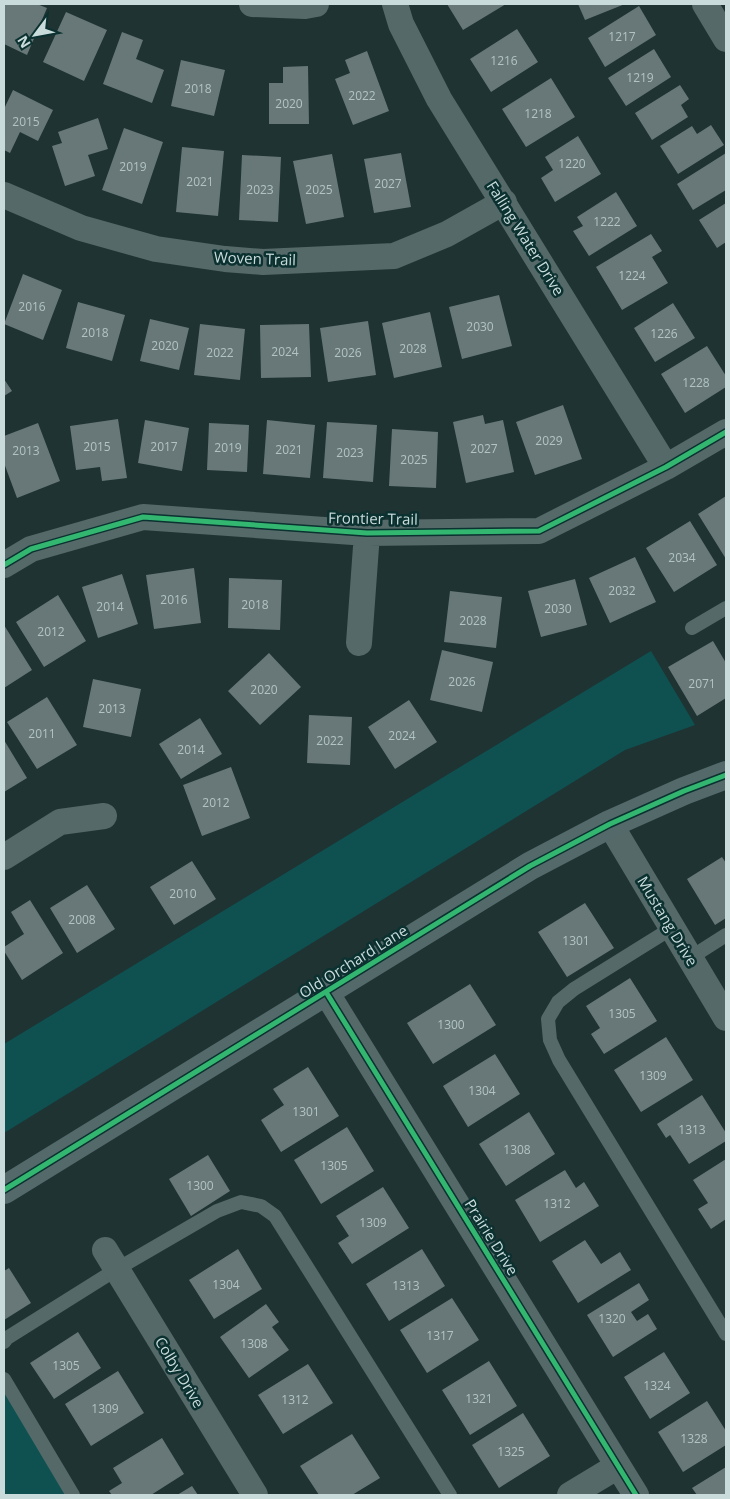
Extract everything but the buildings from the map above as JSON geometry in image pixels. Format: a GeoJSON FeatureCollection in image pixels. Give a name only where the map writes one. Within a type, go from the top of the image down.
{"type":"FeatureCollection","features":[{"type":"Feature","properties":{"kind":"street"},"geometry":{"type":"LineString","coordinates":[[252,4],[304,6],[316,4]]}},
{"type":"Feature","properties":{"kind":"street","name":"Falling Water Drive"},"geometry":{"type":"LineString","coordinates":[[395,4],[401,24],[439,99],[666,467]]}},
{"type":"Feature","properties":{"kind":"street"},"geometry":{"type":"LineString","coordinates":[[706,4],[726,39]]}},
{"type":"Feature","properties":{"kind":"street","name":"Woven Trail"},"geometry":{"type":"LineString","coordinates":[[4,196],[81,228],[156,249],[225,259],[263,262],[394,256],[447,234],[504,202]]}},
{"type":"Feature","properties":{"kind":"street","name":"Frontier Trail"},"geometry":{"type":"LineString","coordinates":[[4,565],[31,549],[143,518],[367,532],[539,531],[666,467],[726,432]]}},
{"type":"Feature","properties":{"kind":"street"},"geometry":{"type":"LineString","coordinates":[[359,643],[367,532]]}},
{"type":"Feature","properties":{"kind":"street","name":"Old Orchard Lane"},"geometry":{"type":"LineString","coordinates":[[4,1190],[530,866],[610,824],[684,790],[726,775]]}},
{"type":"Feature","properties":{"kind":"street"},"geometry":{"type":"LineString","coordinates":[[4,857],[60,822],[104,816]]}},
{"type":"Feature","properties":{"kind":"street","name":"Mustang Drive"},"geometry":{"type":"LineString","coordinates":[[610,824],[726,1018]]}},
{"type":"Feature","properties":{"kind":"street","name":"Prairie Drive"},"geometry":{"type":"LineString","coordinates":[[326,992],[636,1495]]}},
{"type":"Feature","properties":{"kind":"street","name":"Colby Drive"},"geometry":{"type":"LineString","coordinates":[[111,1259],[255,1495]]}},
{"type":"Feature","properties":{"kind":"street"},"geometry":{"type":"LineString","coordinates":[[570,1495],[618,1466]]}},
{"type":"Feature","properties":{"kind":"lane"},"geometry":{"type":"LineString","coordinates":[[692,628],[726,608]]}},
{"type":"Feature","properties":{"kind":"lane"},"geometry":{"type":"LineString","coordinates":[[672,928],[574,989],[558,1002],[548,1019],[550,1040],[564,1068],[726,1334]]}},
{"type":"Feature","properties":{"kind":"lane"},"geometry":{"type":"LineString","coordinates":[[690,958],[726,935]]}},
{"type":"Feature","properties":{"kind":"lane"},"geometry":{"type":"LineString","coordinates":[[4,1342],[111,1259],[216,1211],[241,1202],[261,1206],[275,1216],[450,1495]]}},
{"type":"Feature","properties":{"kind":"lane"},"geometry":{"type":"LineString","coordinates":[[4,1379],[73,1495]]}},
{"type":"Feature","properties":{"kind":"shaded area"},"geometry":{"type":"Polygon","coordinates":[[[651,651],[695,725],[625,750],[4,1133],[4,1044],[651,651]]]}},
{"type":"Feature","properties":{"kind":"shaded area"},"geometry":{"type":"Polygon","coordinates":[[[4,1386],[69,1495],[4,1495],[4,1386]]]}},
{"type":"Feature","properties":{"kind":"cycle path"},"geometry":{"type":"LineString","coordinates":[[4,565],[31,549],[143,517],[367,533],[539,531],[666,467],[726,432]]}},
{"type":"Feature","properties":{"kind":"cycle path"},"geometry":{"type":"LineString","coordinates":[[4,1190],[530,866],[610,824],[684,791],[726,775]]}},
{"type":"Feature","properties":{"kind":"cycle path"},"geometry":{"type":"LineString","coordinates":[[326,992],[636,1495]]}}]}
